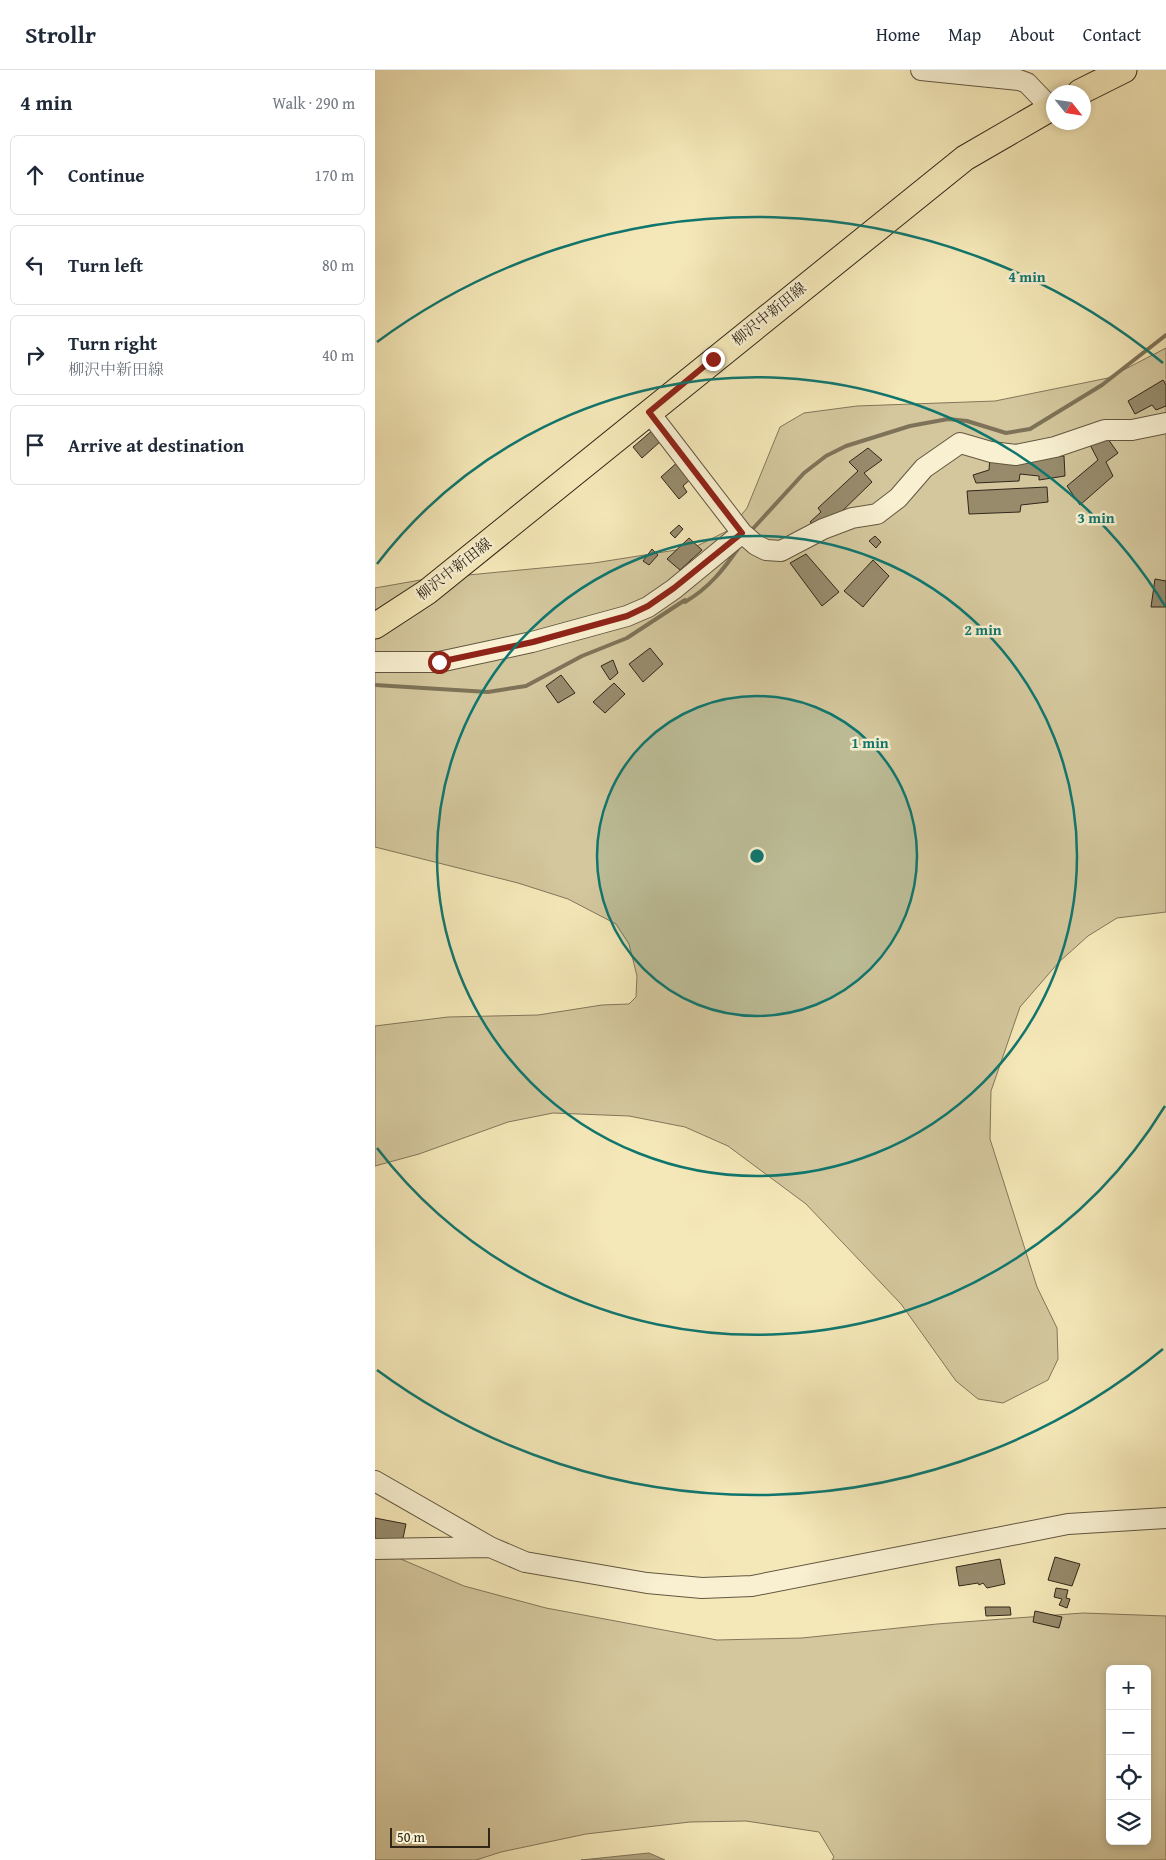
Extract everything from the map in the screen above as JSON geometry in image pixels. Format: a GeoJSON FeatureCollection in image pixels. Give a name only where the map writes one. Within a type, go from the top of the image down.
{"type":"FeatureCollection","features":[{"type":"Feature","properties":{"kind":"main road"},"geometry":{"type":"LineString","coordinates":[[1091,87],[1124,70]]}},
{"type":"Feature","properties":{"kind":"main road","name":"柳沢中新田線"},"geometry":{"type":"LineString","coordinates":[[375,626],[427,592],[965,158],[1046,111]]}},
{"type":"Feature","properties":{"kind":"street"},"geometry":{"type":"LineString","coordinates":[[921,70],[1019,80],[1027,83],[1046,101]]}},
{"type":"Feature","properties":{"kind":"street"},"geometry":{"type":"LineString","coordinates":[[649,412],[742,533],[756,545],[766,550],[781,551],[830,526],[852,518],[877,514],[898,498],[924,468],[960,443],[991,452],[1016,455],[1055,447],[1105,430],[1132,430],[1166,423]]}},
{"type":"Feature","properties":{"kind":"street"},"geometry":{"type":"LineString","coordinates":[[375,662],[439,662],[533,642],[627,616],[648,606],[674,588],[742,533]]}},
{"type":"Feature","properties":{"kind":"street"},"geometry":{"type":"LineString","coordinates":[[375,1481],[490,1547],[525,1562],[591,1574],[702,1588],[744,1587],[814,1575],[905,1555],[1069,1524],[1166,1518]]}},
{"type":"Feature","properties":{"kind":"street"},"geometry":{"type":"LineString","coordinates":[[375,1549],[490,1547]]}},
{"type":"Feature","properties":{"kind":"shaded area"},"geometry":{"type":"Polygon","coordinates":[[[1166,348],[1166,912],[1117,918],[1088,936],[1059,962],[1020,1007],[991,1091],[990,1139],[1037,1287],[1057,1328],[1058,1359],[1048,1380],[1003,1403],[978,1399],[956,1381],[901,1304],[806,1204],[728,1146],[685,1127],[629,1116],[553,1113],[508,1122],[419,1154],[375,1166],[375,1026],[448,1017],[538,1015],[602,1005],[629,1004],[636,997],[637,976],[629,944],[616,924],[568,899],[518,883],[375,847],[375,588],[426,579],[594,563],[695,547],[729,530],[747,508],[780,427],[804,413],[857,406],[995,401],[1108,378],[1166,348]]]}},
{"type":"Feature","properties":{"kind":"shaded area"},"geometry":{"type":"Polygon","coordinates":[[[375,1548],[464,1586],[546,1608],[717,1640],[802,1638],[937,1624],[1083,1613],[1166,1616],[1166,1860],[832,1860],[834,1857],[819,1832],[746,1821],[690,1822],[586,1834],[501,1852],[476,1860],[375,1860],[375,1548]]]}},
{"type":"Feature","properties":{"kind":"shaded area"},"geometry":{"type":"Polygon","coordinates":[[[649,1853],[665,1860],[581,1860],[649,1853]]]}},
{"type":"Feature","properties":{"kind":"building"},"geometry":{"type":"Polygon","coordinates":[[[1163,380],[1166,385],[1166,406],[1156,410],[1152,405],[1135,414],[1128,401],[1163,380]]]}},
{"type":"Feature","properties":{"kind":"building"},"geometry":{"type":"Polygon","coordinates":[[[654,429],[662,440],[642,458],[633,447],[654,429]]]}},
{"type":"Feature","properties":{"kind":"building"},"geometry":{"type":"Polygon","coordinates":[[[1105,435],[1118,453],[1106,462],[1113,476],[1080,505],[1067,486],[1098,460],[1089,443],[1105,435]]]}},
{"type":"Feature","properties":{"kind":"building"},"geometry":{"type":"Polygon","coordinates":[[[868,448],[882,460],[864,473],[872,482],[834,519],[817,527],[810,522],[821,512],[818,508],[858,471],[849,462],[868,448]]]}},
{"type":"Feature","properties":{"kind":"building"},"geometry":{"type":"Polygon","coordinates":[[[1064,456],[1065,476],[1039,480],[1039,476],[1020,474],[1019,481],[976,483],[973,475],[989,470],[990,457],[1064,456]]]}},
{"type":"Feature","properties":{"kind":"building"},"geometry":{"type":"Polygon","coordinates":[[[681,459],[694,476],[683,486],[687,492],[679,499],[661,477],[681,459]]]}},
{"type":"Feature","properties":{"kind":"building"},"geometry":{"type":"Polygon","coordinates":[[[1047,487],[1048,502],[1021,505],[1020,512],[969,514],[967,491],[1047,487]]]}},
{"type":"Feature","properties":{"kind":"building"},"geometry":{"type":"Polygon","coordinates":[[[679,525],[683,529],[675,538],[670,533],[679,525]]]}},
{"type":"Feature","properties":{"kind":"building"},"geometry":{"type":"Polygon","coordinates":[[[875,536],[881,542],[876,548],[869,541],[875,536]]]}},
{"type":"Feature","properties":{"kind":"building"},"geometry":{"type":"Polygon","coordinates":[[[689,538],[702,550],[680,570],[667,559],[689,538]]]}},
{"type":"Feature","properties":{"kind":"building"},"geometry":{"type":"Polygon","coordinates":[[[652,549],[658,555],[649,565],[643,561],[652,549]]]}},
{"type":"Feature","properties":{"kind":"building"},"geometry":{"type":"Polygon","coordinates":[[[806,554],[839,592],[822,606],[790,563],[806,554]]]}},
{"type":"Feature","properties":{"kind":"building"},"geometry":{"type":"Polygon","coordinates":[[[873,560],[889,576],[863,607],[844,591],[873,560]]]}},
{"type":"Feature","properties":{"kind":"building"},"geometry":{"type":"Polygon","coordinates":[[[1155,579],[1166,581],[1166,607],[1151,607],[1155,579]]]}},
{"type":"Feature","properties":{"kind":"building"},"geometry":{"type":"Polygon","coordinates":[[[650,648],[663,664],[643,682],[629,664],[650,648]]]}},
{"type":"Feature","properties":{"kind":"building"},"geometry":{"type":"Polygon","coordinates":[[[613,660],[618,673],[610,680],[601,666],[613,660]]]}},
{"type":"Feature","properties":{"kind":"building"},"geometry":{"type":"Polygon","coordinates":[[[561,675],[575,693],[558,703],[546,686],[561,675]]]}},
{"type":"Feature","properties":{"kind":"building"},"geometry":{"type":"Polygon","coordinates":[[[614,683],[625,694],[605,713],[593,702],[614,683]]]}},
{"type":"Feature","properties":{"kind":"building"},"geometry":{"type":"Polygon","coordinates":[[[375,1518],[406,1524],[402,1543],[375,1539],[375,1518]]]}},
{"type":"Feature","properties":{"kind":"building"},"geometry":{"type":"Polygon","coordinates":[[[1055,1557],[1080,1564],[1072,1586],[1048,1580],[1055,1557]]]}},
{"type":"Feature","properties":{"kind":"building"},"geometry":{"type":"Polygon","coordinates":[[[1000,1559],[1005,1584],[987,1588],[983,1583],[959,1586],[956,1567],[1000,1559]]]}},
{"type":"Feature","properties":{"kind":"building"},"geometry":{"type":"Polygon","coordinates":[[[1056,1588],[1068,1590],[1066,1598],[1070,1599],[1067,1608],[1059,1605],[1062,1599],[1054,1597],[1056,1588]]]}},
{"type":"Feature","properties":{"kind":"building"},"geometry":{"type":"Polygon","coordinates":[[[985,1607],[1010,1607],[1011,1615],[986,1616],[985,1607]]]}},
{"type":"Feature","properties":{"kind":"building"},"geometry":{"type":"Polygon","coordinates":[[[1035,1611],[1062,1617],[1059,1628],[1033,1622],[1035,1611]]]}},
{"type":"Feature","properties":{"kind":"waterway"},"geometry":{"type":"LineString","coordinates":[[749,533],[804,473],[826,456],[846,446],[910,426],[948,419],[967,421],[1006,433],[1030,429],[1102,385],[1166,335]]}},
{"type":"Feature","properties":{"kind":"waterway"},"geometry":{"type":"LineString","coordinates":[[375,685],[488,692],[526,686],[582,656],[627,638],[685,600],[685,602],[694,597],[728,563],[739,547]]}},
{"type":"Feature","properties":{"kind":"route"},"geometry":{"type":"LineString","coordinates":[[439,662],[533,642],[627,616],[648,606],[674,588],[742,533],[649,412],[713,359]]}}]}
